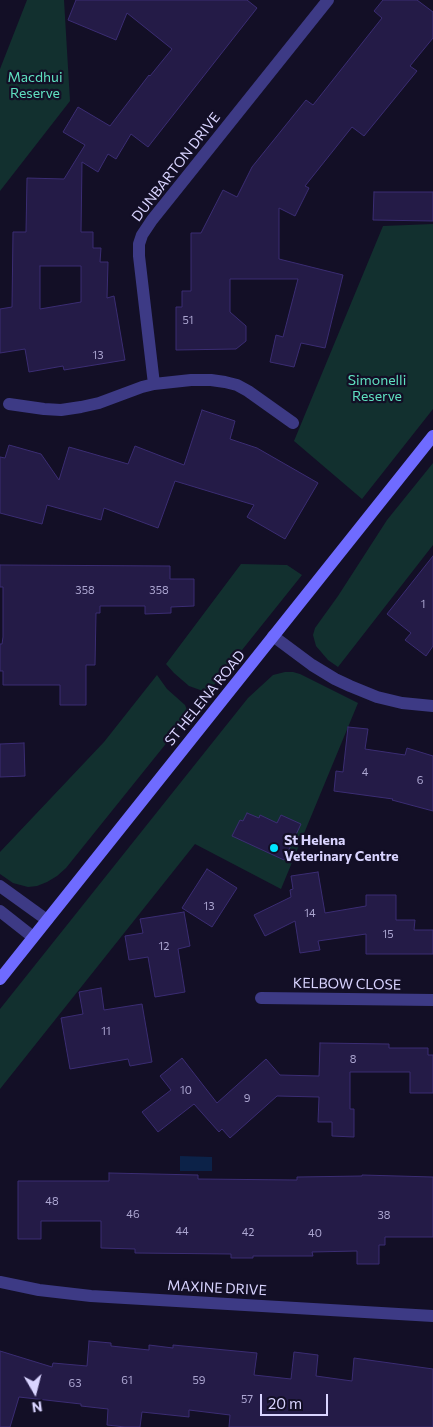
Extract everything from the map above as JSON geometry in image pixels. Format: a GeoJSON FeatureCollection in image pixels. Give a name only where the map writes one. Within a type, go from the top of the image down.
{"type":"FeatureCollection","features":[{"type":"Feature","properties":{"kind":"main road","name":"ST HELENA ROAD"},"geometry":{"type":"LineString","coordinates":[[0,979],[433,436]]}},
{"type":"Feature","properties":{"kind":"street","name":"DUNBARTON DRIVE"},"geometry":{"type":"LineString","coordinates":[[154,384],[138,256],[142,235],[328,0]]}},
{"type":"Feature","properties":{"kind":"street"},"geometry":{"type":"LineString","coordinates":[[9,404],[61,410],[81,408],[142,386],[206,380],[231,384],[248,391],[293,423]]}},
{"type":"Feature","properties":{"kind":"street"},"geometry":{"type":"LineString","coordinates":[[273,636],[312,665],[350,686],[385,699],[402,703],[433,706]]}},
{"type":"Feature","properties":{"kind":"street"},"geometry":{"type":"LineString","coordinates":[[0,886],[47,920]]}},
{"type":"Feature","properties":{"kind":"street"},"geometry":{"type":"LineString","coordinates":[[0,911],[33,937]]}},
{"type":"Feature","properties":{"kind":"street","name":"KELBOW CLOSE"},"geometry":{"type":"LineString","coordinates":[[261,998],[433,1000]]}},
{"type":"Feature","properties":{"kind":"street","name":"MAXINE DRIVE"},"geometry":{"type":"LineString","coordinates":[[0,1282],[39,1290],[91,1296],[433,1316]]}},
{"type":"Feature","properties":{"kind":"green space","name":"Macdhui Reserve"},"geometry":{"type":"Polygon","coordinates":[[[27,0],[64,0],[70,101],[0,191],[0,69],[27,0]]]}},
{"type":"Feature","properties":{"kind":"green space","name":"Simonelli Reserve"},"geometry":{"type":"Polygon","coordinates":[[[433,224],[433,409],[362,499],[294,441],[383,226],[433,224]]]}},
{"type":"Feature","properties":{"kind":"green space"},"geometry":{"type":"Polygon","coordinates":[[[433,463],[433,545],[338,667],[328,660],[316,646],[313,635],[315,628],[387,520],[433,463]]]}},
{"type":"Feature","properties":{"kind":"green space"},"geometry":{"type":"Polygon","coordinates":[[[241,564],[287,565],[302,575],[210,690],[203,691],[189,686],[166,664],[241,564]]]}},
{"type":"Feature","properties":{"kind":"green space"},"geometry":{"type":"Polygon","coordinates":[[[285,672],[300,674],[358,703],[281,889],[195,844],[0,1089],[0,1009],[248,698],[273,675],[285,672]]]}},
{"type":"Feature","properties":{"kind":"green space"},"geometry":{"type":"Polygon","coordinates":[[[157,675],[167,689],[185,705],[189,715],[66,868],[57,876],[37,886],[28,887],[13,883],[0,874],[0,852],[104,742],[157,675]]]}},
{"type":"Feature","properties":{"kind":"water"},"geometry":{"type":"Polygon","coordinates":[[[180,1156],[212,1157],[212,1171],[180,1171],[180,1156]]]}},
{"type":"Feature","properties":{"kind":"building"},"geometry":{"type":"Polygon","coordinates":[[[76,0],[247,0],[257,8],[148,147],[131,134],[116,159],[108,154],[98,172],[82,162],[81,232],[93,232],[93,248],[101,248],[100,262],[108,262],[107,298],[114,296],[125,360],[64,370],[63,366],[29,372],[25,349],[0,353],[0,309],[12,307],[13,232],[26,232],[27,178],[64,179],[85,145],[63,132],[78,107],[110,126],[149,75],[172,49],[127,13],[116,40],[68,20],[76,0]],[[40,266],[40,309],[81,302],[81,266],[40,266]]]}},
{"type":"Feature","properties":{"kind":"building"},"geometry":{"type":"Polygon","coordinates":[[[383,0],[417,0],[433,12],[433,38],[410,66],[417,71],[364,136],[352,127],[305,186],[309,188],[295,216],[279,208],[279,259],[343,275],[325,348],[301,343],[294,367],[270,362],[276,335],[283,337],[298,279],[230,279],[230,312],[246,326],[246,341],[236,349],[176,350],[176,307],[182,307],[182,291],[191,291],[191,233],[201,233],[223,190],[237,197],[252,167],[306,100],[313,105],[382,18],[374,11],[383,0]]]}},
{"type":"Feature","properties":{"kind":"building"},"geometry":{"type":"Polygon","coordinates":[[[374,192],[433,192],[433,221],[373,220],[374,192]]]}},
{"type":"Feature","properties":{"kind":"building"},"geometry":{"type":"Polygon","coordinates":[[[202,410],[235,421],[230,439],[257,448],[318,483],[285,539],[247,517],[254,505],[175,481],[158,528],[104,508],[101,520],[47,505],[42,524],[0,513],[0,457],[5,458],[9,445],[41,454],[59,480],[69,447],[128,464],[135,446],[184,465],[202,410]]]}},
{"type":"Feature","properties":{"kind":"building"},"geometry":{"type":"Polygon","coordinates":[[[433,556],[433,646],[426,656],[405,640],[411,633],[387,614],[433,556]]]}},
{"type":"Feature","properties":{"kind":"building"},"geometry":{"type":"Polygon","coordinates":[[[0,565],[170,566],[170,579],[194,579],[194,606],[171,607],[171,613],[145,614],[145,606],[100,606],[100,613],[96,613],[95,665],[86,665],[86,705],[60,705],[60,685],[3,685],[3,671],[0,671],[0,644],[2,644],[3,637],[3,587],[0,587],[0,565]]]}},
{"type":"Feature","properties":{"kind":"building"},"geometry":{"type":"Polygon","coordinates":[[[348,727],[368,729],[365,749],[405,755],[407,748],[433,756],[433,811],[393,799],[334,791],[336,771],[343,772],[348,727]]]}},
{"type":"Feature","properties":{"kind":"building"},"geometry":{"type":"Polygon","coordinates":[[[24,743],[25,776],[0,777],[0,744],[24,743]]]}},
{"type":"Feature","properties":{"kind":"building","name":"St Helena Veterinary Centre"},"geometry":{"type":"Polygon","coordinates":[[[247,813],[259,818],[260,815],[277,823],[281,815],[301,824],[284,860],[232,836],[240,820],[243,821],[247,813]]]}},
{"type":"Feature","properties":{"kind":"building"},"geometry":{"type":"Polygon","coordinates":[[[207,869],[237,888],[212,927],[182,908],[207,869]]]}},
{"type":"Feature","properties":{"kind":"building"},"geometry":{"type":"Polygon","coordinates":[[[318,872],[325,913],[366,906],[366,895],[396,895],[396,920],[415,920],[414,930],[433,930],[433,954],[366,954],[366,934],[318,941],[320,950],[300,953],[295,921],[265,936],[254,915],[291,897],[290,890],[293,889],[291,876],[318,872]]]}},
{"type":"Feature","properties":{"kind":"building"},"geometry":{"type":"Polygon","coordinates":[[[184,912],[190,946],[178,949],[185,992],[155,997],[148,957],[129,960],[125,936],[143,933],[140,919],[184,912]]]}},
{"type":"Feature","properties":{"kind":"building"},"geometry":{"type":"Polygon","coordinates":[[[101,988],[104,1010],[142,1004],[152,1062],[130,1066],[128,1059],[70,1069],[61,1018],[83,1014],[79,992],[101,988]]]}},
{"type":"Feature","properties":{"kind":"building"},"geometry":{"type":"Polygon","coordinates":[[[320,1043],[389,1044],[389,1048],[428,1048],[428,1055],[433,1055],[433,1093],[410,1093],[410,1072],[350,1072],[350,1109],[354,1109],[354,1137],[332,1136],[332,1122],[318,1122],[319,1097],[277,1096],[230,1138],[222,1129],[219,1132],[194,1104],[158,1132],[142,1112],[171,1090],[160,1076],[182,1058],[217,1103],[266,1059],[280,1075],[319,1076],[320,1043]]]}},
{"type":"Feature","properties":{"kind":"building"},"geometry":{"type":"Polygon","coordinates":[[[109,1173],[198,1175],[198,1179],[297,1180],[297,1177],[362,1175],[433,1177],[433,1237],[385,1237],[385,1245],[379,1245],[379,1264],[357,1264],[357,1251],[312,1252],[313,1256],[231,1258],[231,1254],[135,1253],[135,1249],[101,1248],[101,1221],[41,1221],[41,1239],[18,1239],[18,1181],[109,1181],[109,1173]]]}},
{"type":"Feature","properties":{"kind":"building"},"geometry":{"type":"Polygon","coordinates":[[[89,1341],[111,1343],[111,1346],[149,1350],[149,1345],[173,1348],[173,1345],[257,1353],[254,1375],[291,1379],[294,1352],[318,1355],[316,1376],[352,1381],[354,1358],[433,1369],[433,1427],[229,1427],[230,1415],[189,1410],[189,1417],[142,1412],[140,1427],[125,1427],[107,1425],[108,1409],[19,1397],[10,1427],[0,1427],[0,1351],[52,1367],[53,1363],[87,1366],[89,1341]]]}},
{"type":"Feature","properties":{"kind":"place","name":"St Helena Veterinary Centre"},"geometry":{"type":"Point","coordinates":[274,848]}}]}
